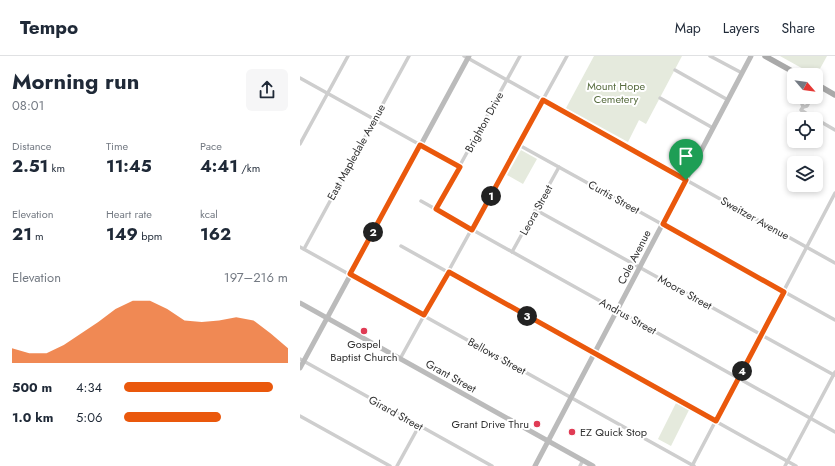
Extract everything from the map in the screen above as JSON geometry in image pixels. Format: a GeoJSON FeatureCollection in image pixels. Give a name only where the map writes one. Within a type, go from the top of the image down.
{"type":"FeatureCollection","features":[{"type":"Feature","properties":{"kind":"main road"},"geometry":{"type":"LineString","coordinates":[[765,56],[787,68]]}},
{"type":"Feature","properties":{"kind":"main road"},"geometry":{"type":"LineString","coordinates":[[823,88],[835,95]]}},
{"type":"Feature","properties":{"kind":"street"},"geometry":{"type":"LineString","coordinates":[[300,144],[348,56]]}},
{"type":"Feature","properties":{"kind":"street","name":"East Mapledale Avenue"},"geometry":{"type":"LineString","coordinates":[[302,248],[409,56]]}},
{"type":"Feature","properties":{"kind":"street","name":"Brighton Drive"},"geometry":{"type":"LineString","coordinates":[[436,209],[520,56]]}},
{"type":"Feature","properties":{"kind":"street"},"geometry":{"type":"LineString","coordinates":[[400,359],[567,56]]}},
{"type":"Feature","properties":{"kind":"street"},"geometry":{"type":"LineString","coordinates":[[710,56],[742,73]]}},
{"type":"Feature","properties":{"kind":"street","name":"Cole Avenue"},"geometry":{"type":"LineString","coordinates":[[535,466],[751,56]]}},
{"type":"Feature","properties":{"kind":"street"},"geometry":{"type":"LineString","coordinates":[[300,368],[302,360],[327,318],[467,57]]}},
{"type":"Feature","properties":{"kind":"street","name":"Sweitzer Avenue"},"geometry":{"type":"LineString","coordinates":[[467,57],[835,263]]}},
{"type":"Feature","properties":{"kind":"street"},"geometry":{"type":"LineString","coordinates":[[675,70],[728,100]]}},
{"type":"Feature","properties":{"kind":"street"},"geometry":{"type":"LineString","coordinates":[[300,78],[460,167]]}},
{"type":"Feature","properties":{"kind":"street"},"geometry":{"type":"LineString","coordinates":[[660,98],[713,128]]}},
{"type":"Feature","properties":{"kind":"street"},"geometry":{"type":"LineString","coordinates":[[802,104],[802,109]]}},
{"type":"Feature","properties":{"kind":"street"},"geometry":{"type":"LineString","coordinates":[[802,109],[808,104]]}},
{"type":"Feature","properties":{"kind":"street"},"geometry":{"type":"LineString","coordinates":[[802,109],[806,112]]}},
{"type":"Feature","properties":{"kind":"street"},"geometry":{"type":"LineString","coordinates":[[823,123],[835,130]]}},
{"type":"Feature","properties":{"kind":"street","name":"Curtis Street"},"geometry":{"type":"LineString","coordinates":[[519,145],[835,320]]}},
{"type":"Feature","properties":{"kind":"street","name":"Leora Street"},"geometry":{"type":"LineString","coordinates":[[512,252],[560,167]]}},
{"type":"Feature","properties":{"kind":"street"},"geometry":{"type":"LineString","coordinates":[[693,466],[835,194]]}},
{"type":"Feature","properties":{"kind":"street","name":"Andrus Street"},"geometry":{"type":"LineString","coordinates":[[421,201],[835,432]]}},
{"type":"Feature","properties":{"kind":"street","name":"Moore Street"},"geometry":{"type":"LineString","coordinates":[[536,210],[834,374]]}},
{"type":"Feature","properties":{"kind":"street"},"geometry":{"type":"LineString","coordinates":[[401,246],[796,466]]}},
{"type":"Feature","properties":{"kind":"street","name":"Bellows Street"},"geometry":{"type":"LineString","coordinates":[[302,248],[693,466]]}},
{"type":"Feature","properties":{"kind":"street","name":"Grant Street"},"geometry":{"type":"LineString","coordinates":[[300,304],[593,466]]}},
{"type":"Feature","properties":{"kind":"street","name":"Girard Street"},"geometry":{"type":"LineString","coordinates":[[302,360],[492,466]]}},
{"type":"Feature","properties":{"kind":"street"},"geometry":{"type":"LineString","coordinates":[[786,466],[834,374]]}},
{"type":"Feature","properties":{"kind":"street"},"geometry":{"type":"LineString","coordinates":[[300,416],[390,466]]}},
{"type":"Feature","properties":{"kind":"street"},"geometry":{"type":"LineString","coordinates":[[397,466],[419,426]]}},
{"type":"Feature","properties":{"kind":"street"},"geometry":{"type":"LineString","coordinates":[[580,466],[583,460]]}},
{"type":"Feature","properties":{"kind":"green space","name":"Mount Hope Cemetery"},"geometry":{"type":"Polygon","coordinates":[[[594,56],[682,56],[646,124],[639,120],[628,142],[566,108],[594,56]]]}},
{"type":"Feature","properties":{"kind":"green space"},"geometry":{"type":"Polygon","coordinates":[[[780,56],[827,56],[820,68],[802,68],[780,56]]]}},
{"type":"Feature","properties":{"kind":"green space"},"geometry":{"type":"Polygon","coordinates":[[[521,150],[537,159],[523,184],[507,175],[521,150]]]}},
{"type":"Feature","properties":{"kind":"green space"},"geometry":{"type":"Polygon","coordinates":[[[676,403],[689,410],[671,446],[658,439],[676,403]]]}},
{"type":"Feature","properties":{"kind":"place","name":"Gospel Baptist Church"},"geometry":{"type":"Point","coordinates":[364,331]}},
{"type":"Feature","properties":{"kind":"place","name":"Grant Drive Thru"},"geometry":{"type":"Point","coordinates":[537,424]}},
{"type":"Feature","properties":{"kind":"place","name":"EZ Quick Stop"},"geometry":{"type":"Point","coordinates":[572,432]}},
{"type":"Feature","properties":{"kind":"route"},"geometry":{"type":"LineString","coordinates":[[543,100],[686,180],[663,224],[784,292],[716,421],[449,272],[424,315],[350,274],[420,145],[460,167],[436,209],[472,230],[543,100]]}}]}
